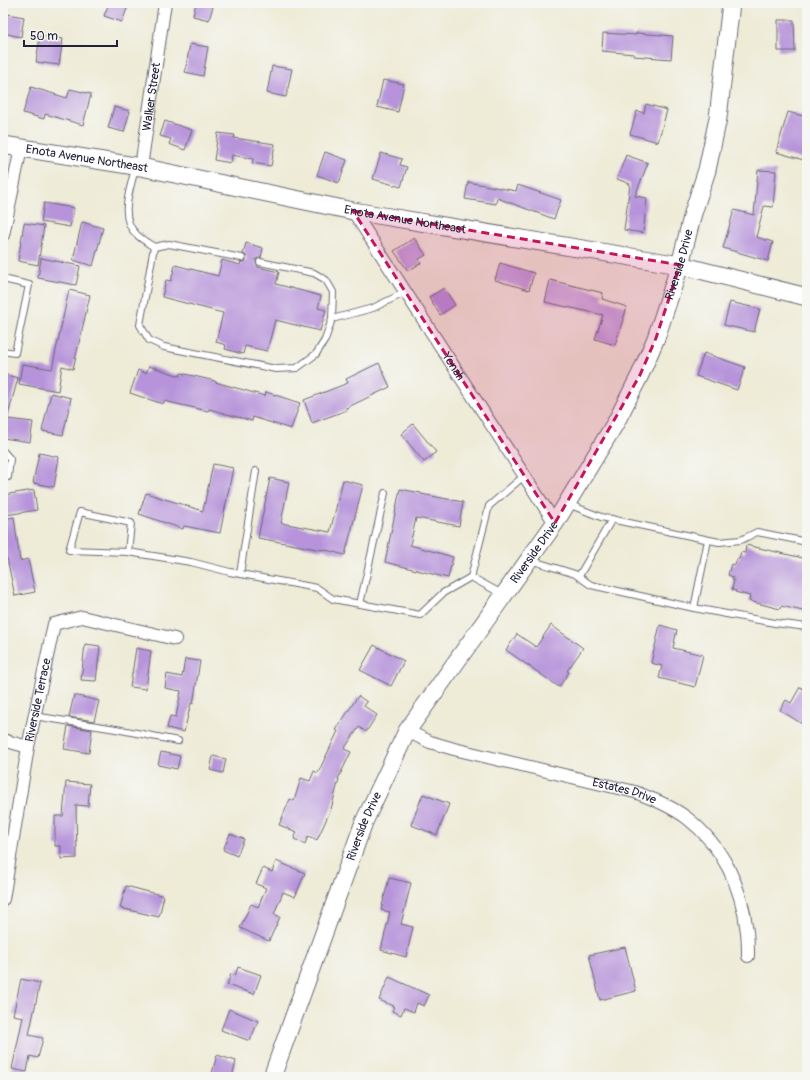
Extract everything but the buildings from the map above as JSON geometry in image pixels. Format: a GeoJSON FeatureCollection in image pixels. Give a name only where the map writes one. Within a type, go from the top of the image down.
{"type":"FeatureCollection","features":[{"type":"Feature","properties":{"kind":"street","name":"Walker Street"},"geometry":{"type":"LineString","coordinates":[[138,166],[165,3]]}},
{"type":"Feature","properties":{"kind":"street","name":"Riverside Drive"},"geometry":{"type":"LineString","coordinates":[[272,1077],[364,822],[407,731],[555,523],[616,422],[640,375],[656,338],[680,265],[693,213],[707,170],[718,118],[731,3]]}},
{"type":"Feature","properties":{"kind":"street","name":"Enota Avenue Northeast"},"geometry":{"type":"LineString","coordinates":[[3,145],[138,166],[353,211],[680,265],[807,297]]}},
{"type":"Feature","properties":{"kind":"street"},"geometry":{"type":"LineString","coordinates":[[3,235],[21,148]]}},
{"type":"Feature","properties":{"kind":"street","name":"Yonah"},"geometry":{"type":"LineString","coordinates":[[353,211],[555,523]]}},
{"type":"Feature","properties":{"kind":"street","name":"Riverside Terrace"},"geometry":{"type":"LineString","coordinates":[[3,899],[28,747],[54,624],[82,617],[175,639]]}},
{"type":"Feature","properties":{"kind":"street","name":"Estates Drive"},"geometry":{"type":"LineString","coordinates":[[407,731],[430,742],[454,749],[635,792],[662,803],[686,818],[706,836],[722,857],[737,885],[748,933],[748,956]]}},
{"type":"Feature","properties":{"kind":"street"},"geometry":{"type":"LineString","coordinates":[[3,740],[28,747]]}},
{"type":"Feature","properties":{"kind":"lane"},"geometry":{"type":"LineString","coordinates":[[138,166],[126,209],[129,224],[136,234],[154,247],[169,244],[242,258]]}},
{"type":"Feature","properties":{"kind":"lane"},"geometry":{"type":"LineString","coordinates":[[154,247],[140,325],[149,340],[164,347],[276,369],[297,368],[316,354],[325,340],[332,319],[333,292],[326,280],[314,273],[260,262]]}},
{"type":"Feature","properties":{"kind":"lane"},"geometry":{"type":"LineString","coordinates":[[3,279],[29,285],[15,353],[3,351]]}},
{"type":"Feature","properties":{"kind":"lane"},"geometry":{"type":"LineString","coordinates":[[332,319],[373,308],[406,292]]}},
{"type":"Feature","properties":{"kind":"lane"},"geometry":{"type":"LineString","coordinates":[[3,451],[10,459],[8,478]]}},
{"type":"Feature","properties":{"kind":"lane"},"geometry":{"type":"LineString","coordinates":[[240,574],[256,471]]}},
{"type":"Feature","properties":{"kind":"lane"},"geometry":{"type":"LineString","coordinates":[[128,552],[131,523],[80,512],[69,550],[128,552],[191,562],[240,574],[317,588],[333,599],[420,615],[443,593],[471,577],[489,506],[524,476]]}},
{"type":"Feature","properties":{"kind":"lane"},"geometry":{"type":"LineString","coordinates":[[360,604],[385,493]]}},
{"type":"Feature","properties":{"kind":"lane"},"geometry":{"type":"LineString","coordinates":[[566,503],[601,517],[719,542],[741,540],[757,532],[807,542]]}},
{"type":"Feature","properties":{"kind":"lane"},"geometry":{"type":"LineString","coordinates":[[579,576],[612,519]]}},
{"type":"Feature","properties":{"kind":"lane"},"geometry":{"type":"LineString","coordinates":[[694,608],[708,540]]}},
{"type":"Feature","properties":{"kind":"lane"},"geometry":{"type":"LineString","coordinates":[[528,560],[575,574],[591,585],[775,624],[807,627]]}},
{"type":"Feature","properties":{"kind":"lane"},"geometry":{"type":"LineString","coordinates":[[471,577],[503,595]]}},
{"type":"Feature","properties":{"kind":"lane"},"geometry":{"type":"LineString","coordinates":[[34,716],[116,729],[178,741]]}},
{"type":"Feature","properties":{"kind":"highlighted area"},"geometry":{"type":"Polygon","coordinates":[[[353,211],[680,265],[656,338],[640,375],[555,523],[524,476],[353,211]]]}}]}
